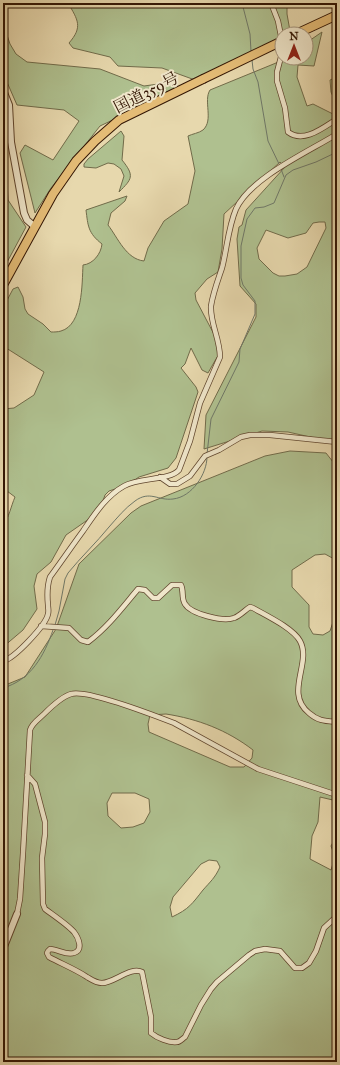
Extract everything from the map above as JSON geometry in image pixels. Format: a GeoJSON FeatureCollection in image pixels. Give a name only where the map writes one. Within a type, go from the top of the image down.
{"type":"FeatureCollection","features":[{"type":"Feature","properties":{"kind":"highway"},"geometry":{"type":"LineString","coordinates":[[312,26],[337,14]]}},
{"type":"Feature","properties":{"kind":"highway","name":"国道359号"},"geometry":{"type":"LineString","coordinates":[[3,285],[34,226],[53,194],[76,162],[95,141],[119,120],[274,45]]}},
{"type":"Feature","properties":{"kind":"street"},"geometry":{"type":"LineString","coordinates":[[271,3],[279,26]]}},
{"type":"Feature","properties":{"kind":"street"},"geometry":{"type":"LineString","coordinates":[[279,66],[277,81],[285,108],[288,132],[294,136],[312,134],[337,119]]}},
{"type":"Feature","properties":{"kind":"street"},"geometry":{"type":"LineString","coordinates":[[3,90],[9,105],[11,142],[24,214],[27,220],[34,226]]}},
{"type":"Feature","properties":{"kind":"street"},"geometry":{"type":"LineString","coordinates":[[3,662],[8,660],[45,621],[48,613],[47,585],[50,577],[101,507],[116,491],[125,485],[148,478],[166,477],[176,473],[182,465],[190,442],[200,403],[220,357],[220,348],[211,317],[211,306],[230,226],[236,209],[246,195],[261,180],[288,162],[337,134]]}},
{"type":"Feature","properties":{"kind":"street"},"geometry":{"type":"LineString","coordinates":[[160,477],[170,484],[177,484],[190,476],[205,456],[220,450],[241,436],[270,435],[337,442]]}},
{"type":"Feature","properties":{"kind":"street"},"geometry":{"type":"LineString","coordinates":[[41,626],[69,628],[81,640],[88,642],[100,633],[138,589],[145,590],[153,598],[158,598],[172,585],[181,585],[183,601],[186,606],[191,610],[204,614],[223,619],[230,619],[236,618],[250,607],[271,618],[295,634],[300,640],[302,646],[302,659],[298,698],[302,706],[317,719],[337,722]]}},
{"type":"Feature","properties":{"kind":"street"},"geometry":{"type":"LineString","coordinates":[[3,950],[17,914],[20,899],[28,739],[31,726],[66,696],[75,693],[91,696],[118,703],[174,723],[258,770],[337,795]]}},
{"type":"Feature","properties":{"kind":"street"},"geometry":{"type":"LineString","coordinates":[[27,775],[35,784],[45,822],[42,858],[43,904],[45,908],[73,931],[79,944],[77,952],[73,954],[65,954],[50,949],[47,953],[49,957],[76,969],[98,983],[109,982],[133,971],[140,970],[142,972],[151,1017],[152,1033],[154,1036],[169,1042],[177,1042],[185,1037],[211,989],[217,982],[255,951],[264,949],[280,951],[296,968],[306,966],[316,951],[324,928],[337,916]]}},
{"type":"Feature","properties":{"kind":"green space"},"geometry":{"type":"Polygon","coordinates":[[[68,3],[287,3],[289,26],[274,26],[274,47],[195,80],[162,68],[118,66],[110,57],[73,48],[69,43],[76,32],[78,23],[68,3]]]}},
{"type":"Feature","properties":{"kind":"green space"},"geometry":{"type":"Polygon","coordinates":[[[3,32],[6,32],[10,44],[16,54],[27,62],[100,69],[144,86],[173,82],[180,88],[100,126],[51,188],[35,213],[20,153],[25,145],[53,160],[79,121],[64,110],[17,105],[3,73],[3,32]]]}},
{"type":"Feature","properties":{"kind":"green space"},"geometry":{"type":"Polygon","coordinates":[[[322,32],[314,66],[314,38],[322,32]]]}},
{"type":"Feature","properties":{"kind":"green space"},"geometry":{"type":"Polygon","coordinates":[[[274,64],[274,66],[298,66],[297,77],[307,106],[313,104],[335,115],[337,113],[337,443],[288,432],[262,431],[204,449],[206,415],[256,317],[256,304],[240,286],[237,239],[239,227],[242,225],[246,210],[285,167],[280,162],[224,214],[222,249],[218,272],[207,279],[195,293],[196,300],[217,340],[220,352],[208,373],[202,370],[191,348],[185,364],[181,368],[196,387],[198,392],[176,458],[168,468],[139,477],[127,485],[109,491],[105,495],[99,512],[66,535],[51,562],[37,574],[34,586],[37,609],[23,630],[3,647],[3,525],[15,497],[3,488],[3,409],[14,408],[34,395],[44,372],[3,346],[3,308],[13,289],[18,287],[23,297],[25,309],[28,314],[43,324],[51,332],[60,331],[68,327],[74,321],[80,302],[83,265],[90,263],[96,258],[102,244],[91,233],[87,221],[86,210],[127,196],[125,201],[111,213],[108,225],[127,252],[144,261],[148,248],[164,221],[188,204],[195,171],[188,136],[203,130],[206,126],[208,121],[208,94],[210,90],[274,64]],[[325,222],[313,223],[306,233],[288,238],[266,230],[257,248],[259,259],[273,273],[279,276],[297,274],[307,267],[326,228],[325,222]]]}},
{"type":"Feature","properties":{"kind":"green space"},"geometry":{"type":"Polygon","coordinates":[[[337,77],[337,106],[331,92],[330,80],[337,77]]]}},
{"type":"Feature","properties":{"kind":"green space"},"geometry":{"type":"Polygon","coordinates":[[[3,102],[8,200],[26,227],[5,266],[3,266],[3,102]]]}},
{"type":"Feature","properties":{"kind":"green space"},"geometry":{"type":"Polygon","coordinates":[[[121,131],[124,136],[122,160],[129,170],[130,177],[127,184],[119,192],[124,176],[121,169],[114,164],[108,163],[96,168],[84,167],[84,164],[121,131]]]}},
{"type":"Feature","properties":{"kind":"green space"},"geometry":{"type":"Polygon","coordinates":[[[290,451],[326,453],[337,467],[337,801],[320,797],[318,822],[312,836],[310,859],[331,870],[335,857],[331,846],[337,835],[337,1062],[3,1062],[3,686],[25,677],[56,629],[79,564],[131,513],[141,506],[265,456],[290,451]],[[325,554],[315,555],[292,570],[292,587],[309,605],[309,627],[313,634],[323,635],[330,631],[334,619],[336,560],[325,554]],[[166,714],[150,715],[148,724],[149,732],[230,767],[244,767],[252,758],[253,750],[212,726],[178,716],[166,714]],[[112,793],[107,803],[108,816],[121,828],[133,827],[144,823],[150,812],[149,799],[135,793],[112,793]],[[209,860],[201,864],[173,897],[170,907],[172,917],[193,903],[214,877],[220,867],[217,861],[209,860]]]}},
{"type":"Feature","properties":{"kind":"waterway"},"geometry":{"type":"LineString","coordinates":[[242,3],[250,34],[251,51]]}},
{"type":"Feature","properties":{"kind":"waterway"},"geometry":{"type":"LineString","coordinates":[[252,60],[253,69],[258,82],[268,141],[280,166]]}},
{"type":"Feature","properties":{"kind":"waterway"},"geometry":{"type":"LineString","coordinates":[[207,454],[211,419],[239,362],[240,349],[255,314],[255,301],[243,285],[241,278],[241,246],[247,219],[255,208],[264,207],[274,203],[286,175],[293,170],[316,162],[337,152]]}},
{"type":"Feature","properties":{"kind":"waterway"},"geometry":{"type":"LineString","coordinates":[[281,169],[284,177]]}},
{"type":"Feature","properties":{"kind":"waterway"},"geometry":{"type":"LineString","coordinates":[[55,625],[65,579],[68,573],[124,510],[145,496],[173,499],[186,494],[197,484],[201,477],[207,457]]}},
{"type":"Feature","properties":{"kind":"waterway"},"geometry":{"type":"LineString","coordinates":[[3,688],[13,684],[29,673],[41,658],[53,630]]}}]}
